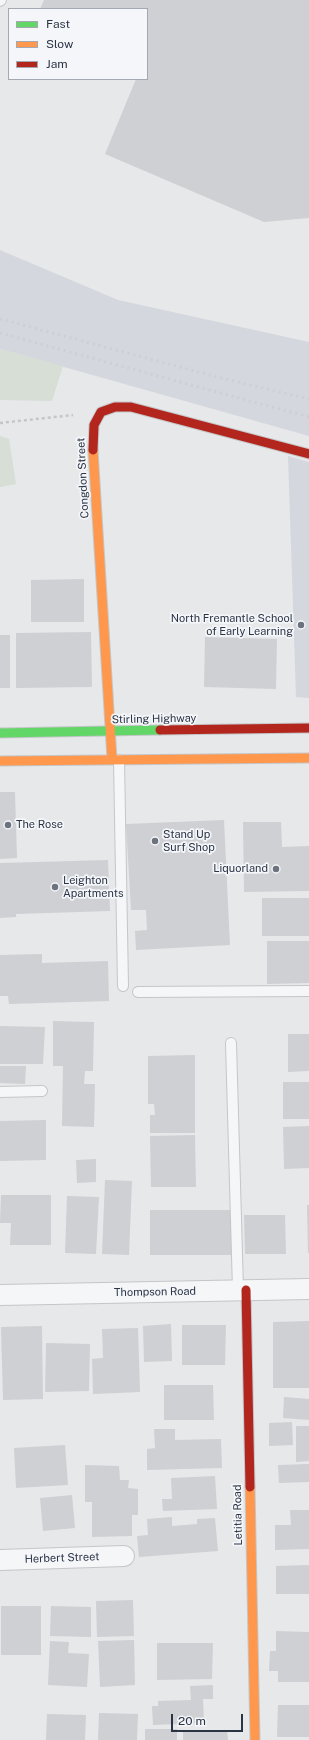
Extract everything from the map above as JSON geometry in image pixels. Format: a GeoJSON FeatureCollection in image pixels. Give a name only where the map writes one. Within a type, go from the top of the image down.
{"type":"FeatureCollection","features":[{"type":"Feature","properties":{"kind":"main road"},"geometry":{"type":"LineString","coordinates":[[101,412],[115,407],[131,407],[309,454]]}},
{"type":"Feature","properties":{"kind":"main road","name":"Congdon Street"},"geometry":{"type":"LineString","coordinates":[[101,412],[94,425],[92,441],[111,732],[116,760]]}},
{"type":"Feature","properties":{"kind":"main road","name":"Stirling Highway"},"geometry":{"type":"LineString","coordinates":[[0,733],[309,728]]}},
{"type":"Feature","properties":{"kind":"main road"},"geometry":{"type":"LineString","coordinates":[[0,761],[309,758]]}},
{"type":"Feature","properties":{"kind":"main road","name":"Letitia Road"},"geometry":{"type":"LineString","coordinates":[[242,1290],[255,1740]]}},
{"type":"Feature","properties":{"kind":"street","name":"Thompson Road"},"geometry":{"type":"LineString","coordinates":[[0,1295],[309,1289]]}},
{"type":"Feature","properties":{"kind":"street","name":"Herbert Street"},"geometry":{"type":"LineString","coordinates":[[0,1560],[124,1556]]}},
{"type":"Feature","properties":{"kind":"lane"},"geometry":{"type":"LineString","coordinates":[[116,760],[124,986]]}},
{"type":"Feature","properties":{"kind":"lane"},"geometry":{"type":"LineString","coordinates":[[138,992],[309,991]]}},
{"type":"Feature","properties":{"kind":"lane"},"geometry":{"type":"LineString","coordinates":[[231,1043],[242,1290]]}},
{"type":"Feature","properties":{"kind":"lane"},"geometry":{"type":"LineString","coordinates":[[0,1092],[42,1091]]}},
{"type":"Feature","properties":{"kind":"path"},"geometry":{"type":"LineString","coordinates":[[0,423],[101,412]]}},
{"type":"Feature","properties":{"kind":"shaded area"},"geometry":{"type":"Polygon","coordinates":[[[0,250],[118,300],[309,342],[309,436],[0,349],[0,250]]]}},
{"type":"Feature","properties":{"kind":"shaded area"},"geometry":{"type":"Polygon","coordinates":[[[0,349],[63,366],[52,401],[0,400],[0,349]]]}},
{"type":"Feature","properties":{"kind":"shaded area"},"geometry":{"type":"Polygon","coordinates":[[[0,436],[9,439],[16,484],[0,487],[0,436]]]}},
{"type":"Feature","properties":{"kind":"shaded area","name":"North Fremantle School of Early Learning"},"geometry":{"type":"Polygon","coordinates":[[[288,456],[309,462],[309,698],[296,697],[288,456]]]}},
{"type":"Feature","properties":{"kind":"building"},"geometry":{"type":"Polygon","coordinates":[[[44,0],[309,0],[309,218],[264,222],[105,154],[136,80],[148,80],[148,8],[40,8],[44,0]]]}},
{"type":"Feature","properties":{"kind":"building"},"geometry":{"type":"Polygon","coordinates":[[[84,579],[84,622],[31,622],[31,580],[84,579]]]}},
{"type":"Feature","properties":{"kind":"building"},"geometry":{"type":"Polygon","coordinates":[[[91,632],[92,687],[16,688],[16,633],[91,632]]]}},
{"type":"Feature","properties":{"kind":"building"},"geometry":{"type":"Polygon","coordinates":[[[0,635],[10,635],[10,688],[0,688],[0,635]]]}},
{"type":"Feature","properties":{"kind":"building"},"geometry":{"type":"Polygon","coordinates":[[[205,637],[277,639],[276,689],[204,687],[205,637]]]}},
{"type":"Feature","properties":{"kind":"building","name":"The Rose"},"geometry":{"type":"Polygon","coordinates":[[[0,792],[15,792],[17,858],[0,859],[0,792]]]}},
{"type":"Feature","properties":{"kind":"building"},"geometry":{"type":"Polygon","coordinates":[[[224,820],[230,945],[136,950],[135,931],[147,930],[146,910],[131,910],[126,824],[224,820]]]}},
{"type":"Feature","properties":{"kind":"building","name":"Liquorland"},"geometry":{"type":"Polygon","coordinates":[[[243,822],[281,822],[282,847],[309,846],[309,891],[244,892],[243,822]]]}},
{"type":"Feature","properties":{"kind":"building","name":"Leighton Apartments"},"geometry":{"type":"Polygon","coordinates":[[[108,860],[110,911],[16,914],[16,917],[0,918],[0,863],[108,860]]]}},
{"type":"Feature","properties":{"kind":"building"},"geometry":{"type":"Polygon","coordinates":[[[262,898],[309,898],[309,936],[262,936],[262,898]]]}},
{"type":"Feature","properties":{"kind":"building"},"geometry":{"type":"Polygon","coordinates":[[[267,941],[309,941],[309,983],[267,984],[267,941]]]}},
{"type":"Feature","properties":{"kind":"building"},"geometry":{"type":"Polygon","coordinates":[[[42,954],[42,963],[108,961],[109,1001],[9,1004],[8,996],[0,996],[0,955],[42,954]]]}},
{"type":"Feature","properties":{"kind":"building"},"geometry":{"type":"Polygon","coordinates":[[[53,1021],[94,1022],[93,1071],[85,1071],[84,1084],[95,1084],[94,1127],[62,1126],[63,1066],[53,1066],[53,1021]]]}},
{"type":"Feature","properties":{"kind":"building"},"geometry":{"type":"Polygon","coordinates":[[[0,1026],[45,1027],[43,1064],[0,1064],[0,1026]]]}},
{"type":"Feature","properties":{"kind":"building"},"geometry":{"type":"Polygon","coordinates":[[[288,1034],[309,1034],[309,1071],[288,1072],[288,1034]]]}},
{"type":"Feature","properties":{"kind":"building"},"geometry":{"type":"Polygon","coordinates":[[[195,1055],[195,1133],[150,1133],[150,1115],[155,1115],[154,1104],[148,1104],[148,1056],[195,1055]]]}},
{"type":"Feature","properties":{"kind":"building"},"geometry":{"type":"Polygon","coordinates":[[[0,1066],[26,1066],[25,1084],[0,1083],[0,1066]]]}},
{"type":"Feature","properties":{"kind":"building"},"geometry":{"type":"Polygon","coordinates":[[[283,1082],[309,1082],[309,1119],[283,1119],[283,1082]]]}},
{"type":"Feature","properties":{"kind":"building"},"geometry":{"type":"Polygon","coordinates":[[[46,1120],[46,1160],[0,1161],[0,1121],[46,1120]]]}},
{"type":"Feature","properties":{"kind":"building"},"geometry":{"type":"Polygon","coordinates":[[[309,1126],[309,1168],[284,1169],[283,1127],[309,1126]]]}},
{"type":"Feature","properties":{"kind":"building"},"geometry":{"type":"Polygon","coordinates":[[[195,1135],[196,1187],[151,1187],[150,1136],[195,1135]]]}},
{"type":"Feature","properties":{"kind":"building"},"geometry":{"type":"Polygon","coordinates":[[[96,1159],[96,1182],[77,1183],[76,1160],[96,1159]]]}},
{"type":"Feature","properties":{"kind":"building"},"geometry":{"type":"Polygon","coordinates":[[[105,1180],[132,1181],[129,1255],[102,1254],[105,1180]]]}},
{"type":"Feature","properties":{"kind":"building"},"geometry":{"type":"Polygon","coordinates":[[[1,1195],[51,1195],[51,1245],[10,1245],[11,1223],[0,1223],[1,1195]]]}},
{"type":"Feature","properties":{"kind":"building"},"geometry":{"type":"Polygon","coordinates":[[[67,1196],[99,1197],[96,1254],[65,1253],[67,1196]]]}},
{"type":"Feature","properties":{"kind":"building"},"geometry":{"type":"Polygon","coordinates":[[[307,1205],[309,1205],[309,1253],[308,1253],[307,1205]]]}},
{"type":"Feature","properties":{"kind":"building"},"geometry":{"type":"Polygon","coordinates":[[[150,1210],[231,1210],[231,1255],[150,1255],[150,1210]]]}},
{"type":"Feature","properties":{"kind":"building"},"geometry":{"type":"Polygon","coordinates":[[[244,1215],[285,1215],[286,1254],[245,1254],[244,1215]]]}},
{"type":"Feature","properties":{"kind":"building"},"geometry":{"type":"Polygon","coordinates":[[[309,1321],[309,1388],[273,1388],[273,1322],[309,1321]]]}},
{"type":"Feature","properties":{"kind":"building"},"geometry":{"type":"Polygon","coordinates":[[[171,1324],[172,1361],[144,1362],[143,1326],[171,1324]]]}},
{"type":"Feature","properties":{"kind":"building"},"geometry":{"type":"Polygon","coordinates":[[[182,1325],[226,1325],[225,1365],[182,1365],[182,1325]]]}},
{"type":"Feature","properties":{"kind":"building"},"geometry":{"type":"Polygon","coordinates":[[[42,1326],[43,1399],[3,1400],[1,1327],[42,1326]]]}},
{"type":"Feature","properties":{"kind":"building"},"geometry":{"type":"Polygon","coordinates":[[[138,1328],[140,1392],[93,1394],[92,1359],[103,1358],[102,1329],[138,1328]]]}},
{"type":"Feature","properties":{"kind":"building"},"geometry":{"type":"Polygon","coordinates":[[[46,1343],[90,1344],[89,1391],[45,1392],[46,1343]]]}},
{"type":"Feature","properties":{"kind":"building"},"geometry":{"type":"Polygon","coordinates":[[[164,1385],[213,1385],[214,1420],[164,1420],[164,1385]]]}},
{"type":"Feature","properties":{"kind":"building"},"geometry":{"type":"Polygon","coordinates":[[[284,1397],[309,1399],[309,1420],[283,1418],[284,1397]]]}},
{"type":"Feature","properties":{"kind":"building"},"geometry":{"type":"Polygon","coordinates":[[[292,1422],[293,1445],[269,1446],[269,1423],[292,1422]]]}},
{"type":"Feature","properties":{"kind":"building"},"geometry":{"type":"Polygon","coordinates":[[[296,1426],[309,1426],[309,1461],[296,1462],[296,1426]]]}},
{"type":"Feature","properties":{"kind":"building"},"geometry":{"type":"Polygon","coordinates":[[[154,1429],[175,1429],[175,1440],[221,1439],[222,1468],[147,1470],[147,1449],[155,1448],[154,1429]]]}},
{"type":"Feature","properties":{"kind":"building"},"geometry":{"type":"Polygon","coordinates":[[[65,1445],[68,1485],[16,1488],[14,1448],[65,1445]]]}},
{"type":"Feature","properties":{"kind":"building"},"geometry":{"type":"Polygon","coordinates":[[[309,1464],[309,1482],[279,1483],[278,1465],[309,1464]]]}},
{"type":"Feature","properties":{"kind":"building"},"geometry":{"type":"Polygon","coordinates":[[[85,1465],[119,1466],[120,1480],[129,1480],[128,1488],[138,1489],[138,1515],[132,1515],[132,1536],[92,1537],[92,1502],[85,1502],[85,1465]]]}},
{"type":"Feature","properties":{"kind":"building"},"geometry":{"type":"Polygon","coordinates":[[[215,1476],[217,1509],[163,1511],[162,1499],[172,1499],[171,1478],[215,1476]]]}},
{"type":"Feature","properties":{"kind":"building"},"geometry":{"type":"Polygon","coordinates":[[[72,1495],[75,1528],[43,1531],[40,1498],[72,1495]]]}},
{"type":"Feature","properties":{"kind":"building"},"geometry":{"type":"Polygon","coordinates":[[[290,1510],[309,1510],[309,1549],[275,1550],[275,1525],[291,1525],[290,1510]]]}},
{"type":"Feature","properties":{"kind":"building"},"geometry":{"type":"Polygon","coordinates":[[[172,1517],[172,1526],[197,1524],[197,1519],[215,1518],[218,1551],[139,1557],[137,1536],[148,1535],[147,1519],[172,1517]]]}},
{"type":"Feature","properties":{"kind":"building"},"geometry":{"type":"Polygon","coordinates":[[[309,1565],[309,1594],[276,1594],[276,1566],[309,1565]]]}},
{"type":"Feature","properties":{"kind":"building"},"geometry":{"type":"Polygon","coordinates":[[[133,1600],[134,1636],[97,1637],[96,1601],[133,1600]]]}},
{"type":"Feature","properties":{"kind":"building"},"geometry":{"type":"Polygon","coordinates":[[[1,1606],[41,1606],[41,1655],[1,1655],[1,1606]]]}},
{"type":"Feature","properties":{"kind":"building"},"geometry":{"type":"Polygon","coordinates":[[[51,1606],[91,1607],[91,1637],[50,1636],[51,1606]]]}},
{"type":"Feature","properties":{"kind":"building"},"geometry":{"type":"Polygon","coordinates":[[[276,1631],[309,1632],[309,1682],[278,1682],[278,1671],[269,1671],[270,1651],[276,1651],[276,1631]]]}},
{"type":"Feature","properties":{"kind":"building"},"geometry":{"type":"Polygon","coordinates":[[[134,1640],[135,1685],[100,1687],[98,1641],[134,1640]]]}},
{"type":"Feature","properties":{"kind":"building"},"geometry":{"type":"Polygon","coordinates":[[[50,1641],[69,1642],[68,1653],[89,1654],[87,1687],[48,1685],[50,1641]]]}},
{"type":"Feature","properties":{"kind":"building"},"geometry":{"type":"Polygon","coordinates":[[[157,1643],[213,1643],[212,1679],[157,1680],[157,1643]]]}},
{"type":"Feature","properties":{"kind":"building"},"geometry":{"type":"Polygon","coordinates":[[[213,1685],[213,1699],[203,1699],[204,1723],[153,1725],[152,1706],[158,1706],[158,1701],[191,1700],[190,1686],[213,1685]]]}},
{"type":"Feature","properties":{"kind":"building"},"geometry":{"type":"Polygon","coordinates":[[[278,1705],[309,1705],[309,1737],[277,1737],[278,1705]]]}},
{"type":"Feature","properties":{"kind":"building"},"geometry":{"type":"Polygon","coordinates":[[[99,1713],[138,1714],[137,1740],[98,1740],[99,1713]]]}},
{"type":"Feature","properties":{"kind":"building"},"geometry":{"type":"Polygon","coordinates":[[[47,1714],[86,1715],[85,1740],[46,1740],[47,1714]]]}},
{"type":"Feature","properties":{"kind":"building"},"geometry":{"type":"Polygon","coordinates":[[[145,1729],[177,1729],[177,1740],[145,1740],[145,1729]]]}},
{"type":"Feature","properties":{"kind":"building"},"geometry":{"type":"Polygon","coordinates":[[[227,1730],[228,1740],[183,1740],[183,1732],[227,1730]]]}},
{"type":"Feature","properties":{"kind":"railway"},"geometry":{"type":"LineString","coordinates":[[0,319],[221,378],[309,399]]}},
{"type":"Feature","properties":{"kind":"railway"},"geometry":{"type":"LineString","coordinates":[[0,333],[309,417]]}},
{"type":"Feature","properties":{"kind":"traffic: fast"},"geometry":{"type":"LineString","coordinates":[[0,733],[160,730]]}},
{"type":"Feature","properties":{"kind":"traffic: slow"},"geometry":{"type":"LineString","coordinates":[[93,450],[112,759]]}},
{"type":"Feature","properties":{"kind":"traffic: slow"},"geometry":{"type":"LineString","coordinates":[[0,761],[309,758]]}},
{"type":"Feature","properties":{"kind":"traffic: slow"},"geometry":{"type":"LineString","coordinates":[[250,1487],[255,1740]]}},
{"type":"Feature","properties":{"kind":"traffic: jam"},"geometry":{"type":"LineString","coordinates":[[93,450],[94,425],[101,412],[115,407],[131,407],[309,454]]}},
{"type":"Feature","properties":{"kind":"traffic: jam"},"geometry":{"type":"LineString","coordinates":[[160,730],[309,728]]}},
{"type":"Feature","properties":{"kind":"traffic: jam"},"geometry":{"type":"LineString","coordinates":[[246,1290],[250,1487]]}},
{"type":"Feature","properties":{"kind":"place","name":"North Fremantle School of Early Learning"},"geometry":{"type":"Point","coordinates":[301,625]}},
{"type":"Feature","properties":{"kind":"place","name":"The Rose"},"geometry":{"type":"Point","coordinates":[8,825]}},
{"type":"Feature","properties":{"kind":"place","name":"Stand Up Surf Shop"},"geometry":{"type":"Point","coordinates":[155,841]}},
{"type":"Feature","properties":{"kind":"place","name":"Liquorland"},"geometry":{"type":"Point","coordinates":[276,869]}},
{"type":"Feature","properties":{"kind":"place","name":"Leighton Apartments"},"geometry":{"type":"Point","coordinates":[55,887]}}]}
